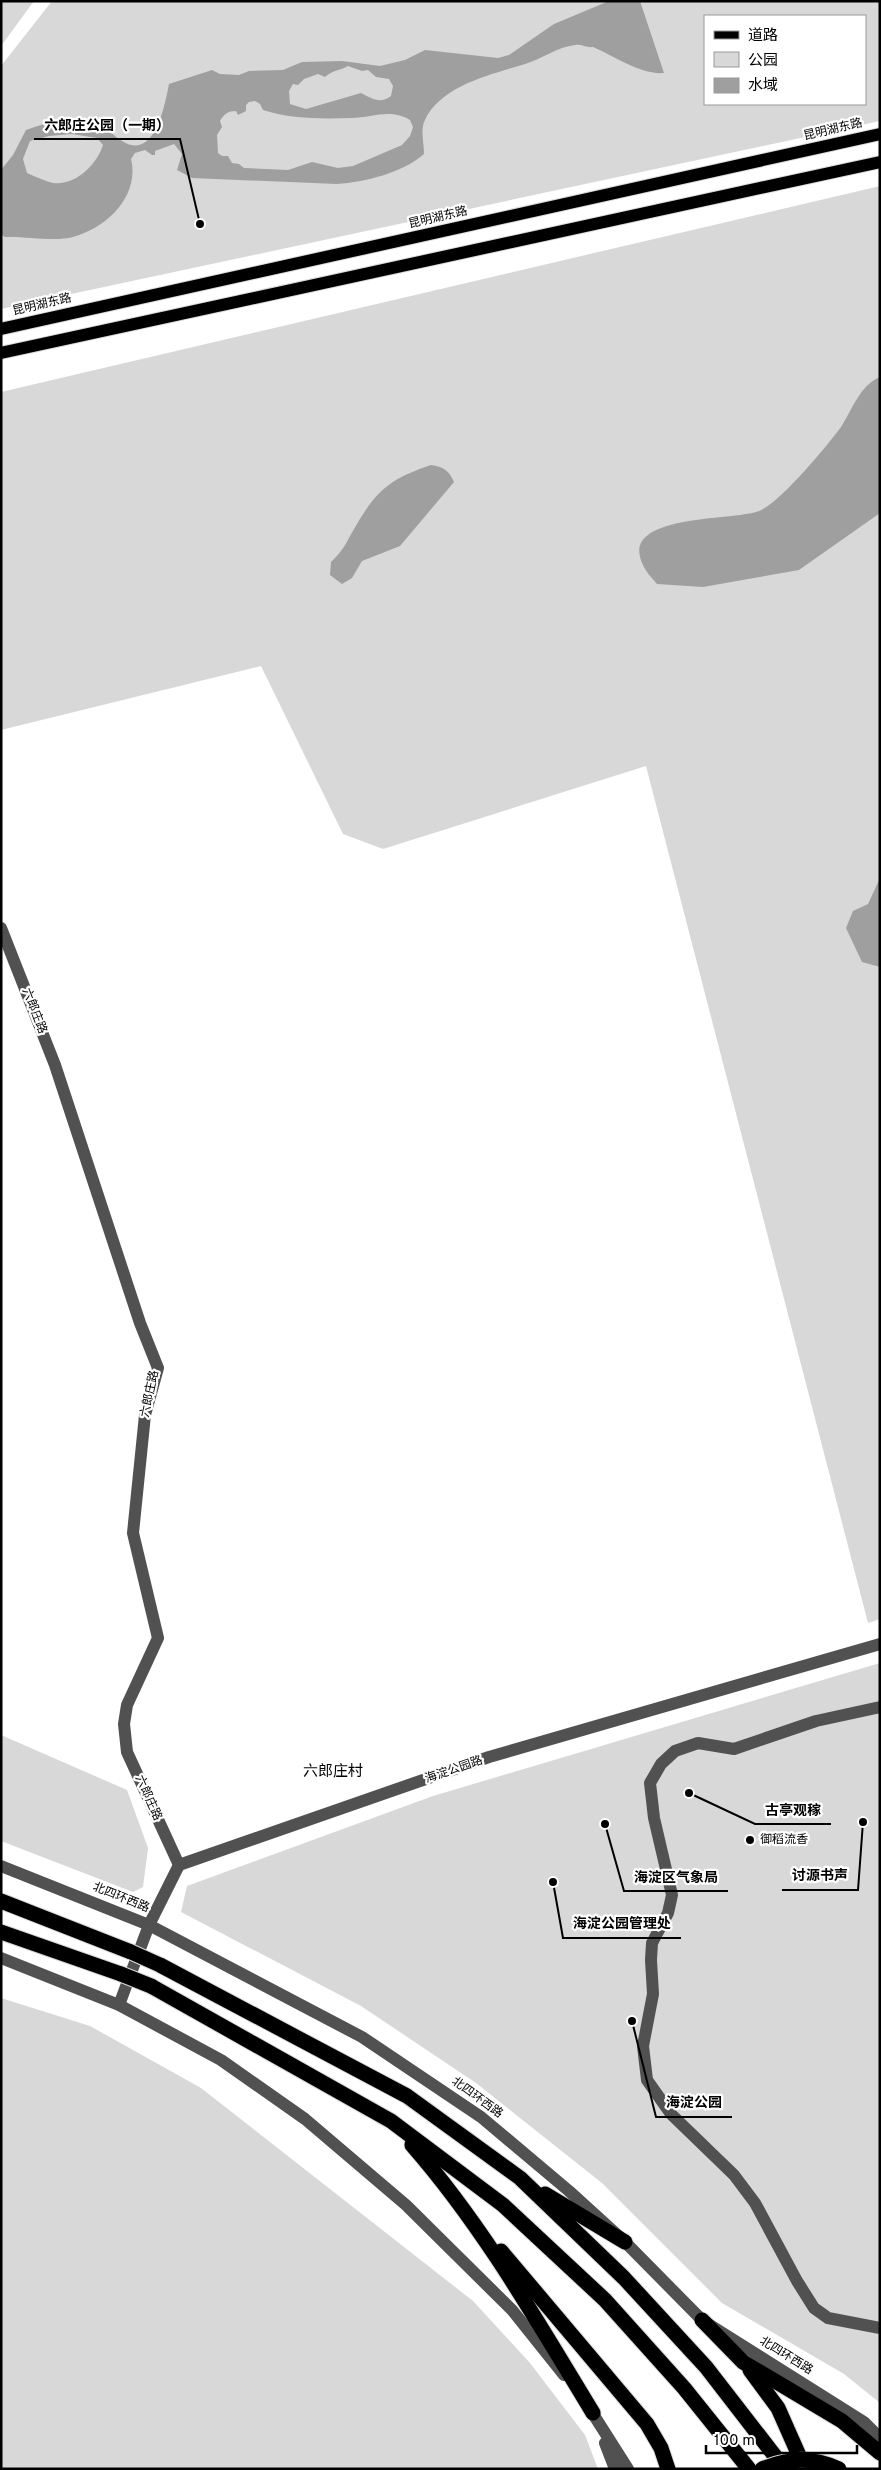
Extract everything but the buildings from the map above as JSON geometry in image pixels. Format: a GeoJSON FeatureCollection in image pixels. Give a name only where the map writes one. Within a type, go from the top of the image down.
{"type":"FeatureCollection","features":[{"type":"Feature","properties":{"kind":"highway"},"geometry":{"type":"LineString","coordinates":[[1,1901],[160,1965],[407,2096],[520,2178],[625,2242]]}},
{"type":"Feature","properties":{"kind":"highway"},"geometry":{"type":"LineString","coordinates":[[1,1932],[151,1986],[391,2121],[502,2205],[605,2300],[684,2388],[749,2469]]}},
{"type":"Feature","properties":{"kind":"highway"},"geometry":{"type":"LineString","coordinates":[[391,2121],[647,2424],[661,2448],[668,2469]]}},
{"type":"Feature","properties":{"kind":"highway"},"geometry":{"type":"LineString","coordinates":[[520,2178],[624,2278],[706,2366],[785,2469]]}},
{"type":"Feature","properties":{"kind":"highway"},"geometry":{"type":"LineString","coordinates":[[454,2196],[527,2303],[593,2413]]}},
{"type":"Feature","properties":{"kind":"highway"},"geometry":{"type":"LineString","coordinates":[[702,2320],[743,2362],[778,2408],[805,2469]]}},
{"type":"Feature","properties":{"kind":"highway"},"geometry":{"type":"LineString","coordinates":[[743,2362],[842,2421],[880,2453]]}},
{"type":"Feature","properties":{"kind":"highway"},"geometry":{"type":"LineString","coordinates":[[762,2469],[780,2461],[803,2459],[829,2464],[839,2469]]}},
{"type":"Feature","properties":{"kind":"main road","name":"昆明湖东路"},"geometry":{"type":"LineString","coordinates":[[1,329],[880,134]]}},
{"type":"Feature","properties":{"kind":"main road"},"geometry":{"type":"LineString","coordinates":[[1,353],[880,162]]}},
{"type":"Feature","properties":{"kind":"street","name":"六郎庄路"},"geometry":{"type":"LineString","coordinates":[[1,928],[55,1064],[140,1323],[158,1368],[145,1415],[133,1532],[158,1638],[127,1705],[124,1724],[127,1752],[178,1866]]}},
{"type":"Feature","properties":{"kind":"street","name":"海淀公园路"},"geometry":{"type":"LineString","coordinates":[[178,1866],[489,1757],[880,1644]]}},
{"type":"Feature","properties":{"kind":"street"},"geometry":{"type":"LineString","coordinates":[[880,1707],[816,1721],[734,1749],[698,1743],[675,1751],[662,1764],[650,1783],[654,1818],[672,1895],[668,1913],[652,1943],[653,1994],[643,2046],[647,2080],[671,2114],[734,2175],[754,2202],[814,2308],[828,2318],[880,2328]]}},
{"type":"Feature","properties":{"kind":"street","name":"北四环西路"},"geometry":{"type":"LineString","coordinates":[[1,1866],[149,1926],[362,2038],[481,2117],[570,2191],[625,2242],[702,2320],[864,2422],[880,2438]]}},
{"type":"Feature","properties":{"kind":"street"},"geometry":{"type":"LineString","coordinates":[[119,2005],[149,1926],[178,1866]]}},
{"type":"Feature","properties":{"kind":"street"},"geometry":{"type":"LineString","coordinates":[[1,1958],[119,2005],[222,2060],[304,2119],[406,2205],[512,2310],[593,2413],[628,2469]]}},
{"type":"Feature","properties":{"kind":"street"},"geometry":{"type":"LineString","coordinates":[[593,2413],[615,2469]]}},
{"type":"Feature","properties":{"kind":"green space"},"geometry":{"type":"Polygon","coordinates":[[[1,1],[34,1],[1,46],[1,1]]]}},
{"type":"Feature","properties":{"kind":"green space"},"geometry":{"type":"Polygon","coordinates":[[[52,1],[880,1],[880,121],[1,309],[1,66],[52,1]]]}},
{"type":"Feature","properties":{"kind":"green space"},"geometry":{"type":"Polygon","coordinates":[[[880,186],[880,1619],[868,1623],[646,766],[383,849],[343,834],[261,666],[1,730],[1,392],[880,186]]]}},
{"type":"Feature","properties":{"kind":"green space"},"geometry":{"type":"Polygon","coordinates":[[[880,1663],[880,2403],[844,2374],[722,2303],[602,2183],[476,2083],[361,2006],[181,1912],[187,1886],[433,1796],[880,1663]]]}},
{"type":"Feature","properties":{"kind":"green space"},"geometry":{"type":"Polygon","coordinates":[[[1,1735],[127,1790],[148,1848],[143,1887],[133,1892],[1,1841],[1,1735]]]}},
{"type":"Feature","properties":{"kind":"green space"},"geometry":{"type":"Polygon","coordinates":[[[1,1998],[90,2026],[201,2088],[473,2301],[530,2363],[585,2435],[598,2469],[1,2469],[1,1998]]]}},
{"type":"Feature","properties":{"kind":"water"},"geometry":{"type":"Polygon","coordinates":[[[609,1],[640,1],[664,73],[655,73],[637,68],[593,47],[568,46],[531,62],[469,83],[443,98],[425,120],[422,132],[424,154],[415,161],[383,175],[337,184],[192,178],[177,170],[182,154],[174,144],[155,151],[155,155],[145,150],[135,153],[131,159],[131,186],[126,198],[109,218],[86,233],[58,239],[5,237],[1,234],[1,170],[13,155],[26,130],[58,121],[74,119],[96,122],[122,141],[133,145],[143,144],[156,128],[165,104],[169,84],[212,70],[220,74],[239,75],[249,71],[283,70],[302,62],[342,61],[380,66],[405,60],[425,50],[498,58],[509,55],[554,24],[609,1]],[[348,66],[325,77],[318,74],[304,79],[298,85],[293,84],[289,91],[290,104],[306,109],[361,93],[380,100],[391,96],[393,86],[389,79],[376,77],[368,70],[362,71],[348,66]],[[255,101],[249,102],[246,105],[246,111],[238,115],[236,111],[228,112],[225,115],[220,121],[222,127],[217,135],[218,153],[222,156],[228,156],[232,163],[239,164],[244,168],[288,170],[312,162],[338,168],[353,166],[402,145],[410,136],[413,127],[410,120],[402,116],[388,114],[359,118],[306,118],[263,110],[260,104],[255,101]],[[72,134],[49,136],[30,141],[23,159],[27,173],[53,183],[70,181],[84,172],[96,159],[103,145],[97,138],[72,134]]]}},
{"type":"Feature","properties":{"kind":"water"},"geometry":{"type":"Polygon","coordinates":[[[880,377],[880,513],[799,570],[703,587],[657,584],[647,573],[643,565],[640,548],[647,536],[662,528],[682,522],[746,514],[759,511],[768,506],[814,460],[841,427],[862,392],[880,377]]]}},
{"type":"Feature","properties":{"kind":"water"},"geometry":{"type":"Polygon","coordinates":[[[431,465],[445,470],[454,482],[400,546],[362,561],[352,578],[342,584],[330,575],[331,562],[343,548],[372,501],[396,480],[431,465]]]}},
{"type":"Feature","properties":{"kind":"water"},"geometry":{"type":"Polygon","coordinates":[[[880,878],[880,967],[862,962],[846,928],[853,911],[868,904],[880,878]]]}},
{"type":"Feature","properties":{"kind":"place","name":"六郎庄公园（一期）"},"geometry":{"type":"Point","coordinates":[200,224]}},
{"type":"Feature","properties":{"kind":"place","name":"古亭观稼"},"geometry":{"type":"Point","coordinates":[689,1793]}},
{"type":"Feature","properties":{"kind":"place","name":"讨源书声"},"geometry":{"type":"Point","coordinates":[863,1822]}},
{"type":"Feature","properties":{"kind":"place","name":"海淀区气象局"},"geometry":{"type":"Point","coordinates":[605,1824]}},
{"type":"Feature","properties":{"kind":"place","name":"御稻流香"},"geometry":{"type":"Point","coordinates":[750,1840]}},
{"type":"Feature","properties":{"kind":"place","name":"海淀公园管理处"},"geometry":{"type":"Point","coordinates":[553,1882]}},
{"type":"Feature","properties":{"kind":"place","name":"海淀公园"},"geometry":{"type":"Point","coordinates":[632,2021]}},
{"type":"Feature","properties":{"kind":"district","name":"六郎庄村"},"geometry":{"type":"Point","coordinates":[333,1772]}}]}
